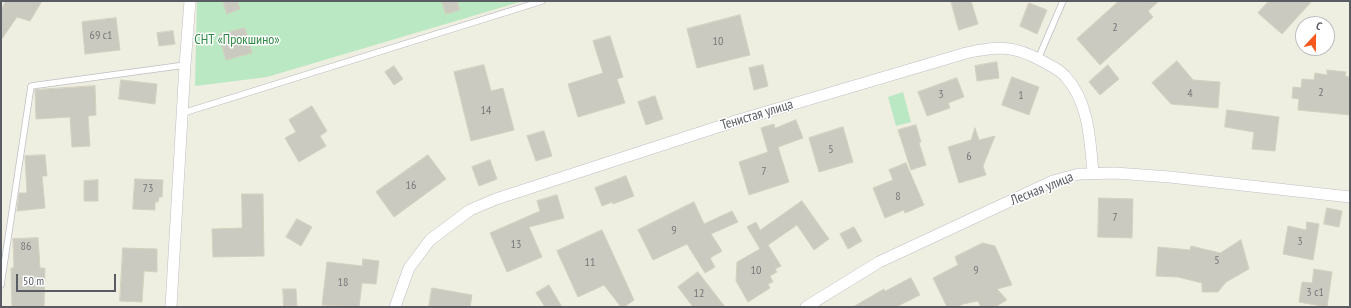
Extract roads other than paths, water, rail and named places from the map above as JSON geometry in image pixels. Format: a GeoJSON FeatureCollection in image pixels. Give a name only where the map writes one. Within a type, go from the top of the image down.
{"type":"FeatureCollection","features":[{"type":"Feature","properties":{"kind":"street"},"geometry":{"type":"LineString","coordinates":[[171,307],[190,1]]}},
{"type":"Feature","properties":{"kind":"street","name":"Тенистая улица"},"geometry":{"type":"LineString","coordinates":[[395,307],[409,268],[430,240],[470,210],[496,199],[739,120],[966,53],[989,48],[1011,48],[1038,59],[1064,75],[1077,92],[1086,116],[1090,138],[1093,173]]}},
{"type":"Feature","properties":{"kind":"street","name":"Лесная улица"},"geometry":{"type":"LineString","coordinates":[[806,307],[879,262],[1053,181],[1079,174],[1093,173],[1170,177],[1350,197]]}},
{"type":"Feature","properties":{"kind":"lane"},"geometry":{"type":"LineString","coordinates":[[183,113],[542,1]]}},
{"type":"Feature","properties":{"kind":"lane"},"geometry":{"type":"LineString","coordinates":[[1038,59],[1063,1]]}},
{"type":"Feature","properties":{"kind":"lane"},"geometry":{"type":"LineString","coordinates":[[1,285],[31,86],[185,65]]}},
{"type":"Feature","properties":{"kind":"park label","name":"СНТ «Прокшино»"},"geometry":{"type":"Point","coordinates":[237,40]}}]}
